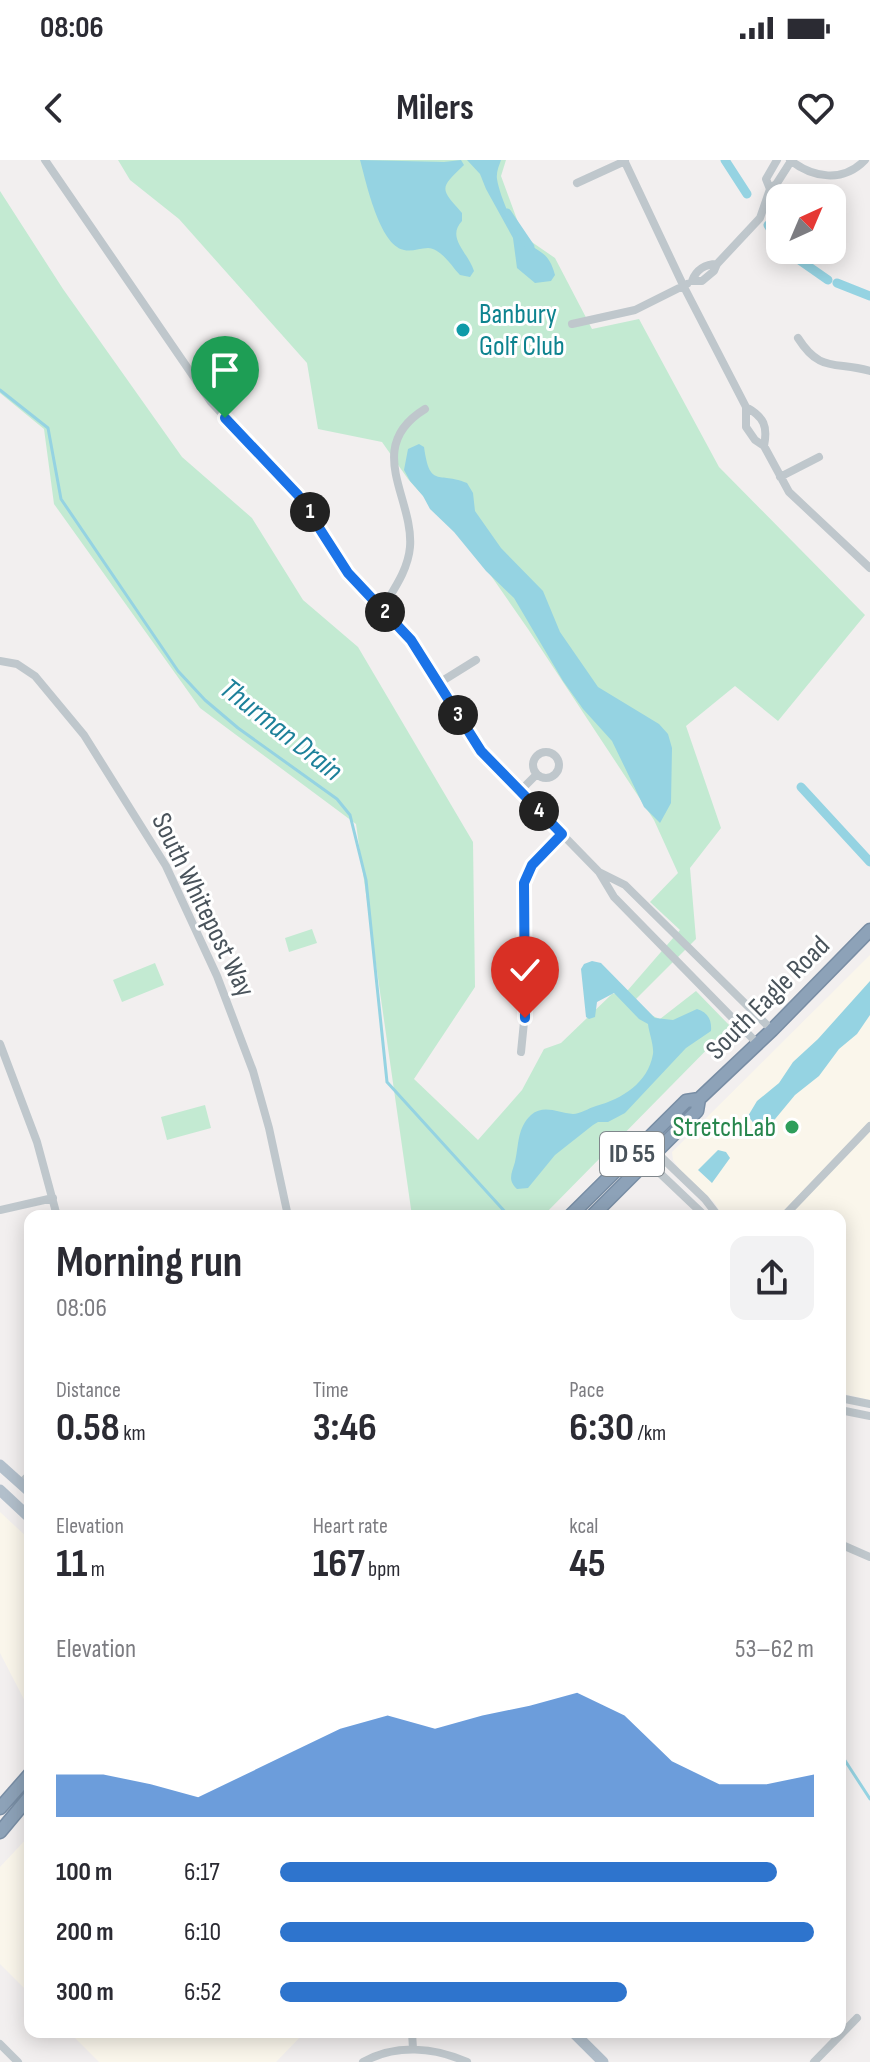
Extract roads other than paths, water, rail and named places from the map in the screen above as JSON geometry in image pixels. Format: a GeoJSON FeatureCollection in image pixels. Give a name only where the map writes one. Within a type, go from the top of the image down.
{"type":"FeatureCollection","features":[{"type":"Feature","properties":{"kind":"highway","name":"South Eagle Road"},"geometry":{"type":"LineString","coordinates":[[576,1210],[686,1101],[699,1099],[758,1044],[870,930]]}},
{"type":"Feature","properties":{"kind":"highway","name":"South Eagle Road"},"geometry":{"type":"LineString","coordinates":[[598,1210],[697,1111],[699,1099]]}},
{"type":"Feature","properties":{"kind":"highway"},"geometry":{"type":"LineString","coordinates":[[587,1210],[648,1148],[652,1135]]}},
{"type":"Feature","properties":{"kind":"highway"},"geometry":{"type":"LineString","coordinates":[[0,1808],[24,1781]]}},
{"type":"Feature","properties":{"kind":"highway"},"geometry":{"type":"LineString","coordinates":[[0,1832],[24,1803]]}},
{"type":"Feature","properties":{"kind":"main road"},"geometry":{"type":"LineString","coordinates":[[0,1465],[24,1487]]}},
{"type":"Feature","properties":{"kind":"main road"},"geometry":{"type":"LineString","coordinates":[[0,1490],[24,1512]]}},
{"type":"Feature","properties":{"kind":"main road"},"geometry":{"type":"LineString","coordinates":[[579,2038],[603,2062]]}},
{"type":"Feature","properties":{"kind":"street"},"geometry":{"type":"LineString","coordinates":[[45,160],[211,402],[298,495],[348,573],[411,640],[481,751],[599,872],[614,897],[758,1044]]}},
{"type":"Feature","properties":{"kind":"street"},"geometry":{"type":"LineString","coordinates":[[768,184],[766,179],[777,160]]}},
{"type":"Feature","properties":{"kind":"street"},"geometry":{"type":"LineString","coordinates":[[776,184],[790,161],[807,171],[825,176],[852,171],[865,160]]}},
{"type":"Feature","properties":{"kind":"street"},"geometry":{"type":"LineString","coordinates":[[577,183],[624,161],[746,407],[746,427],[755,440],[764,446],[780,477],[799,503],[870,568]]}},
{"type":"Feature","properties":{"kind":"street"},"geometry":{"type":"LineString","coordinates":[[572,324],[622,314],[684,287],[692,281],[695,272],[708,264],[717,264],[760,218],[766,201]]}},
{"type":"Feature","properties":{"kind":"street"},"geometry":{"type":"LineString","coordinates":[[798,338],[810,356],[825,364],[870,371]]}},
{"type":"Feature","properties":{"kind":"street"},"geometry":{"type":"LineString","coordinates":[[746,407],[757,413],[765,423],[764,446]]}},
{"type":"Feature","properties":{"kind":"street"},"geometry":{"type":"LineString","coordinates":[[382,609],[403,574],[410,551],[409,525],[395,478],[395,454],[408,422],[425,409]]}},
{"type":"Feature","properties":{"kind":"street"},"geometry":{"type":"LineString","coordinates":[[780,477],[819,457]]}},
{"type":"Feature","properties":{"kind":"street"},"geometry":{"type":"LineString","coordinates":[[439,683],[476,660]]}},
{"type":"Feature","properties":{"kind":"street","name":"South Whitepost Way"},"geometry":{"type":"LineString","coordinates":[[0,661],[17,664],[35,676],[84,735],[166,866],[217,976],[248,1057],[269,1128],[287,1210]]}},
{"type":"Feature","properties":{"kind":"street"},"geometry":{"type":"LineString","coordinates":[[519,792],[537,774]]}},
{"type":"Feature","properties":{"kind":"street"},"geometry":{"type":"LineString","coordinates":[[521,1052],[526,1002],[524,883],[532,865],[562,834]]}},
{"type":"Feature","properties":{"kind":"street"},"geometry":{"type":"LineString","coordinates":[[599,872],[625,885],[772,1030]]}},
{"type":"Feature","properties":{"kind":"street"},"geometry":{"type":"LineString","coordinates":[[0,1044],[30,1121],[56,1210]]}},
{"type":"Feature","properties":{"kind":"street"},"geometry":{"type":"LineString","coordinates":[[790,1210],[870,1126]]}},
{"type":"Feature","properties":{"kind":"street"},"geometry":{"type":"LineString","coordinates":[[652,1156],[700,1210]]}},
{"type":"Feature","properties":{"kind":"street"},"geometry":{"type":"LineString","coordinates":[[652,1156],[705,1199],[713,1210]]}},
{"type":"Feature","properties":{"kind":"street"},"geometry":{"type":"LineString","coordinates":[[0,1210],[53,1198]]}},
{"type":"Feature","properties":{"kind":"street"},"geometry":{"type":"LineString","coordinates":[[846,1399],[870,1404]]}},
{"type":"Feature","properties":{"kind":"street"},"geometry":{"type":"LineString","coordinates":[[846,1411],[870,1416]]}},
{"type":"Feature","properties":{"kind":"street"},"geometry":{"type":"LineString","coordinates":[[846,1547],[870,1557]]}},
{"type":"Feature","properties":{"kind":"street"},"geometry":{"type":"LineString","coordinates":[[846,2029],[857,2018]]}},
{"type":"Feature","properties":{"kind":"street"},"geometry":{"type":"LineString","coordinates":[[412,2038],[413,2049]]}},
{"type":"Feature","properties":{"kind":"street"},"geometry":{"type":"LineString","coordinates":[[814,2062],[837,2038]]}},
{"type":"Feature","properties":{"kind":"street"},"geometry":{"type":"LineString","coordinates":[[0,2044],[18,2062]]}},
{"type":"Feature","properties":{"kind":"street"},"geometry":{"type":"LineString","coordinates":[[363,2062],[391,2052],[413,2049],[444,2053],[467,2062]]}},
{"type":"Feature","properties":{"kind":"water"},"geometry":{"type":"Polygon","coordinates":[[[360,160],[461,160],[464,165],[445,189],[462,213],[456,233],[474,271],[470,277],[460,275],[433,249],[404,250],[395,246],[387,237],[375,211],[360,160]]]}},
{"type":"Feature","properties":{"kind":"water"},"geometry":{"type":"Polygon","coordinates":[[[467,160],[501,160],[497,179],[507,210],[523,238],[549,261],[555,275],[551,281],[535,283],[517,268],[513,238],[480,174],[467,160]]]}},
{"type":"Feature","properties":{"kind":"water"},"geometry":{"type":"Polygon","coordinates":[[[419,444],[424,447],[433,474],[467,483],[473,493],[475,511],[501,548],[543,591],[560,632],[598,687],[659,724],[668,734],[672,748],[671,803],[660,823],[644,807],[612,741],[563,681],[514,598],[430,509],[410,481],[404,470],[408,449],[419,444]]]}},
{"type":"Feature","properties":{"kind":"water"},"geometry":{"type":"Polygon","coordinates":[[[592,961],[601,963],[655,1018],[673,1020],[697,1009],[708,1017],[711,1031],[686,1048],[625,1113],[608,1122],[593,1125],[555,1155],[528,1188],[517,1189],[512,1183],[512,1173],[521,1131],[531,1115],[541,1110],[576,1114],[615,1099],[640,1081],[650,1064],[653,1050],[648,1024],[614,993],[597,1002],[595,1017],[586,1017],[581,969],[592,961]]]}},
{"type":"Feature","properties":{"kind":"water"},"geometry":{"type":"Polygon","coordinates":[[[870,981],[870,1015],[857,1034],[839,1049],[819,1076],[795,1095],[771,1124],[759,1130],[748,1116],[757,1101],[779,1083],[793,1062],[870,981]]]}},
{"type":"Feature","properties":{"kind":"water"},"geometry":{"type":"Polygon","coordinates":[[[718,1150],[726,1152],[730,1158],[712,1183],[698,1170],[718,1150]]]}},
{"type":"Feature","properties":{"kind":"waterway"},"geometry":{"type":"LineString","coordinates":[[725,160],[747,194]]}},
{"type":"Feature","properties":{"kind":"waterway"},"geometry":{"type":"LineString","coordinates":[[507,213],[530,247]]}},
{"type":"Feature","properties":{"kind":"waterway"},"geometry":{"type":"LineString","coordinates":[[805,264],[828,280]]}},
{"type":"Feature","properties":{"kind":"waterway"},"geometry":{"type":"LineString","coordinates":[[837,283],[870,296]]}},
{"type":"Feature","properties":{"kind":"waterway","name":"Thurman Drain"},"geometry":{"type":"LineString","coordinates":[[0,390],[48,428],[61,499],[178,671],[205,700],[238,728],[337,799],[350,815],[366,880],[387,1082],[503,1210]]}},
{"type":"Feature","properties":{"kind":"waterway"},"geometry":{"type":"LineString","coordinates":[[801,787],[870,862]]}},
{"type":"Feature","properties":{"kind":"waterway","name":"Thurman Drain"},"geometry":{"type":"LineString","coordinates":[[846,1762],[870,1799]]}},
{"type":"Feature","properties":{"kind":"place","name":"Banbury Golf Club"},"geometry":{"type":"Point","coordinates":[463,330]}},
{"type":"Feature","properties":{"kind":"place","name":"StretchLab"},"geometry":{"type":"Point","coordinates":[792,1127]}}]}
